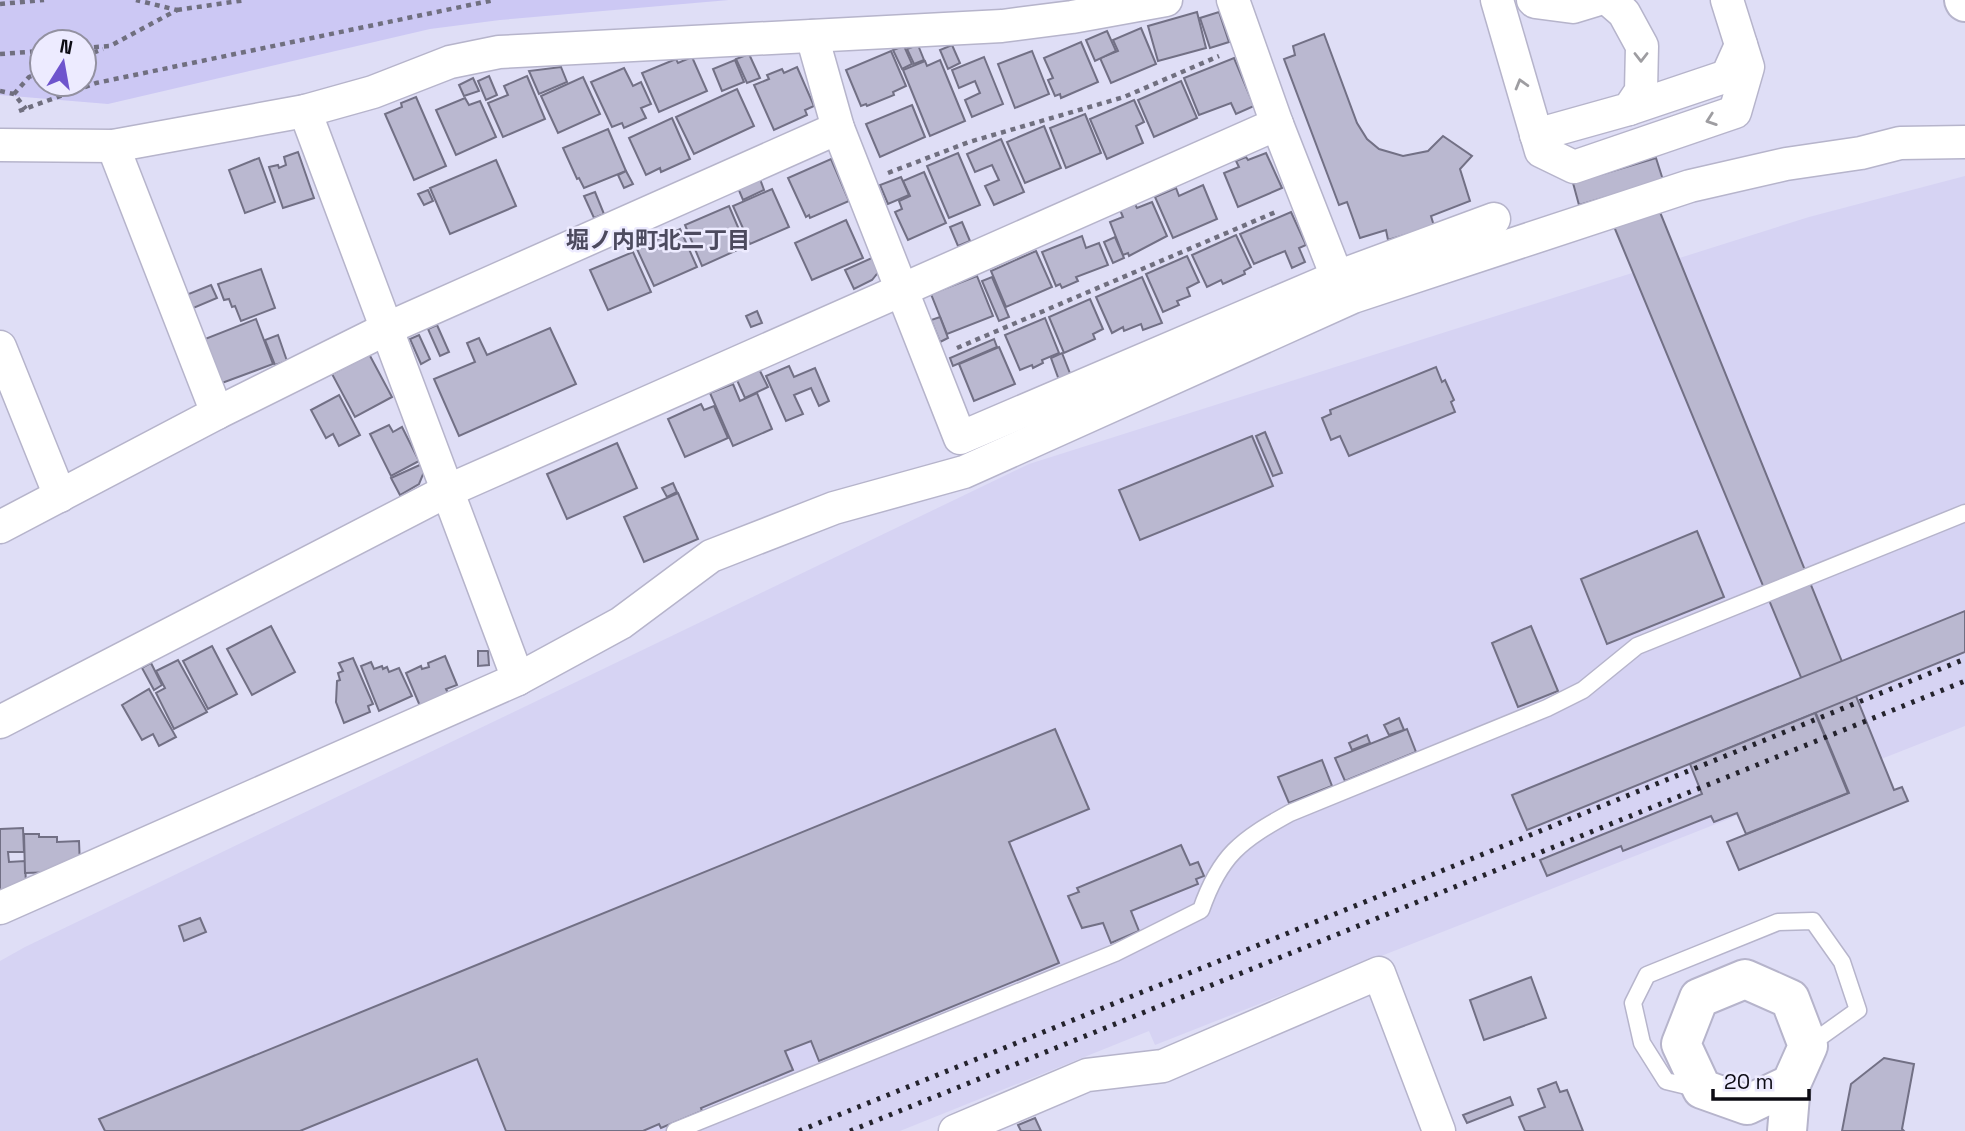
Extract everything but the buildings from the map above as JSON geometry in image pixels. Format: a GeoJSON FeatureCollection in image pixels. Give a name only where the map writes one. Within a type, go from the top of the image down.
{"type":"FeatureCollection","features":[{"type":"Feature","properties":{"kind":"main road"},"geometry":{"type":"LineString","coordinates":[[1787,1131],[1791,1084],[1808,1046],[1790,999],[1745,979],[1699,998],[1681,1044],[1702,1089],[1748,1105],[1791,1084]]}},
{"type":"Feature","properties":{"kind":"street"},"geometry":{"type":"LineString","coordinates":[[0,145],[113,146],[305,111],[373,92],[450,62],[499,52],[1002,26],[1166,0]]}},
{"type":"Feature","properties":{"kind":"street"},"geometry":{"type":"LineString","coordinates":[[1234,0],[1277,124],[1337,277]]}},
{"type":"Feature","properties":{"kind":"street"},"geometry":{"type":"LineString","coordinates":[[1497,0],[1541,151],[1574,167],[1735,112],[1748,67],[1727,0]]}},
{"type":"Feature","properties":{"kind":"street"},"geometry":{"type":"LineString","coordinates":[[1533,0],[1573,7],[1596,0]]}},
{"type":"Feature","properties":{"kind":"street"},"geometry":{"type":"LineString","coordinates":[[1609,0],[1624,13],[1642,46],[1641,91],[1629,109]]}},
{"type":"Feature","properties":{"kind":"street"},"geometry":{"type":"LineString","coordinates":[[812,36],[838,128],[903,287],[960,438],[1337,277],[1494,219]]}},
{"type":"Feature","properties":{"kind":"street"},"geometry":{"type":"LineString","coordinates":[[1536,135],[1629,109],[1727,76],[1741,45]]}},
{"type":"Feature","properties":{"kind":"street"},"geometry":{"type":"LineString","coordinates":[[305,111],[518,679]]}},
{"type":"Feature","properties":{"kind":"street"},"geometry":{"type":"LineString","coordinates":[[0,722],[447,491],[903,287],[1277,124]]}},
{"type":"Feature","properties":{"kind":"street"},"geometry":{"type":"LineString","coordinates":[[0,527],[217,413],[388,328],[838,128]]}},
{"type":"Feature","properties":{"kind":"street"},"geometry":{"type":"LineString","coordinates":[[0,908],[518,679],[621,623],[710,556],[834,508],[964,472],[1353,297],[1690,186],[1786,164],[1861,153],[1900,143],[1965,142]]}},
{"type":"Feature","properties":{"kind":"street"},"geometry":{"type":"LineString","coordinates":[[113,146],[217,413]]}},
{"type":"Feature","properties":{"kind":"street"},"geometry":{"type":"LineString","coordinates":[[0,347],[60,496]]}},
{"type":"Feature","properties":{"kind":"street"},"geometry":{"type":"LineString","coordinates":[[955,1131],[1087,1075],[1163,1066],[1379,973],[1439,1131]]}},
{"type":"Feature","properties":{"kind":"lane"},"geometry":{"type":"LineString","coordinates":[[675,1131],[1115,953],[1201,910],[1209,885],[1224,861],[1250,835],[1290,813],[1547,708],[1583,690],[1637,646],[1965,513]]}},
{"type":"Feature","properties":{"kind":"lane"},"geometry":{"type":"LineString","coordinates":[[1702,1089],[1667,1081],[1642,1043],[1633,1003],[1647,975],[1778,922],[1813,921],[1842,962],[1858,1010],[1808,1046]]}},
{"type":"Feature","properties":{"kind":"path"},"geometry":{"type":"LineString","coordinates":[[0,4],[44,0]]}},
{"type":"Feature","properties":{"kind":"path"},"geometry":{"type":"LineString","coordinates":[[136,0],[177,10]]}},
{"type":"Feature","properties":{"kind":"path"},"geometry":{"type":"LineString","coordinates":[[98,51],[177,10],[246,0]]}},
{"type":"Feature","properties":{"kind":"path"},"geometry":{"type":"LineString","coordinates":[[13,112],[96,83],[494,0]]}},
{"type":"Feature","properties":{"kind":"path"},"geometry":{"type":"LineString","coordinates":[[861,184],[969,142],[1124,97],[1249,44]]}},
{"type":"Feature","properties":{"kind":"path"},"geometry":{"type":"LineString","coordinates":[[98,47],[110,46]]}},
{"type":"Feature","properties":{"kind":"path"},"geometry":{"type":"LineString","coordinates":[[0,54],[28,52]]}},
{"type":"Feature","properties":{"kind":"path"},"geometry":{"type":"LineString","coordinates":[[14,93],[28,78]]}},
{"type":"Feature","properties":{"kind":"path"},"geometry":{"type":"LineString","coordinates":[[0,91],[14,93],[26,109]]}},
{"type":"Feature","properties":{"kind":"path"},"geometry":{"type":"LineString","coordinates":[[931,360],[1306,199]]}},
{"type":"Feature","properties":{"kind":"shaded area"},"geometry":{"type":"Polygon","coordinates":[[[0,0],[729,0],[500,20],[430,29],[108,104],[36,98],[98,98],[98,28],[28,28],[28,97],[0,95],[0,0]]]}},
{"type":"Feature","properties":{"kind":"shaded area"},"geometry":{"type":"Polygon","coordinates":[[[1965,176],[1965,726],[1155,1045],[1149,1031],[900,1131],[0,1131],[0,961],[25,947],[1029,464],[1809,217],[1965,176]]]}},
{"type":"Feature","properties":{"kind":"railway"},"geometry":{"type":"LineString","coordinates":[[799,1131],[1965,659]]}},
{"type":"Feature","properties":{"kind":"railway"},"geometry":{"type":"LineString","coordinates":[[850,1131],[1965,681]]}},
{"type":"Feature","properties":{"kind":"district","name":"堀ノ内町北二丁目"},"geometry":{"type":"Point","coordinates":[658,240]}}]}
